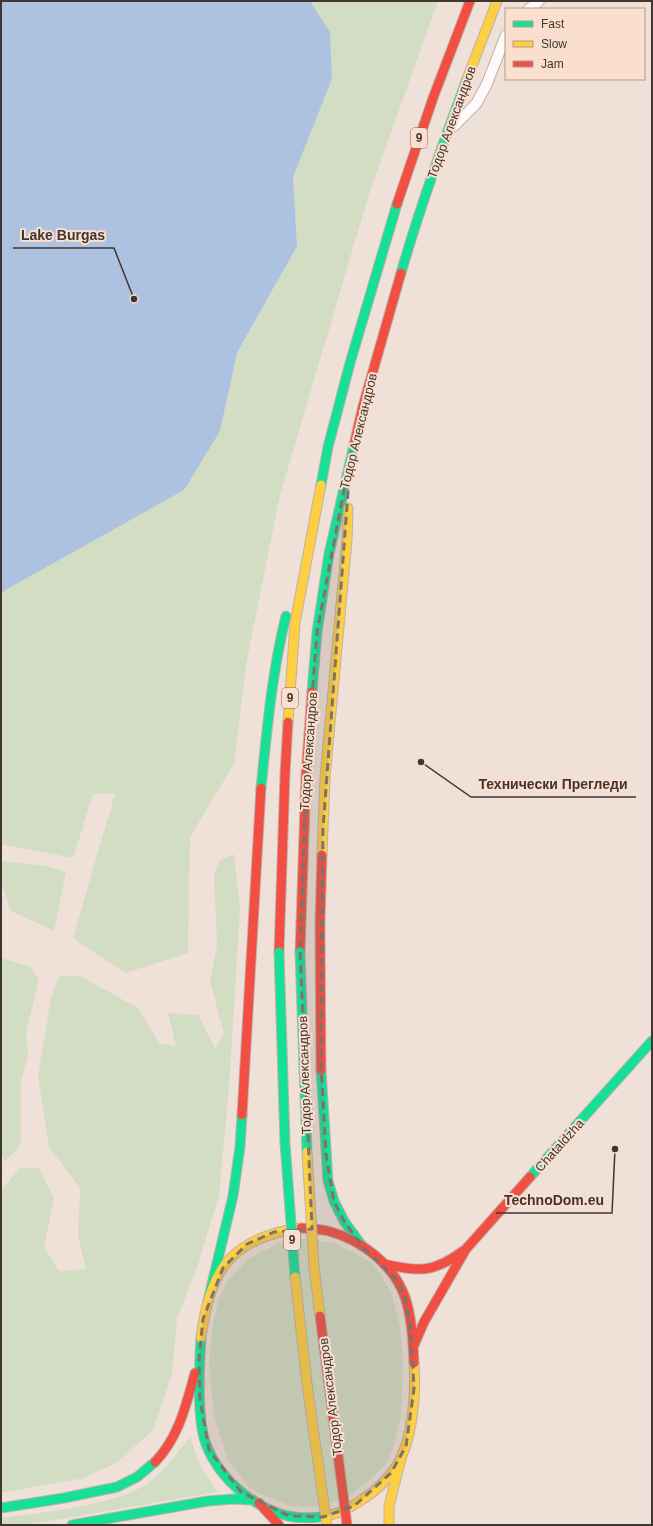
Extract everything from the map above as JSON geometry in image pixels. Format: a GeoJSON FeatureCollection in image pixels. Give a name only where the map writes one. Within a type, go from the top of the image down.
{"type":"FeatureCollection","features":[{"type":"Feature","properties":{"kind":"main road","name":"Тодор Александров"},"geometry":{"type":"LineString","coordinates":[[327,1525],[305,1370],[294,1260],[286,1171],[280,1040],[279,952],[285,774],[295,623],[328,448],[350,363],[390,223],[433,98],[470,1]]}},
{"type":"Feature","properties":{"kind":"main road","name":"Тодор Александров"},"geometry":{"type":"LineString","coordinates":[[347,1525],[327,1380],[314,1266],[307,1165],[300,952],[306,775],[317,632],[329,554],[351,452],[412,233],[447,132],[496,1]]}},
{"type":"Feature","properties":{"kind":"main road"},"geometry":{"type":"LineString","coordinates":[[328,448],[282,632],[272,693],[260,792],[240,1147],[233,1196],[227,1224],[203,1319],[199,1359],[202,1426],[208,1450],[230,1481],[241,1492],[256,1502],[274,1511],[289,1516],[323,1517],[338,1513],[354,1506],[368,1496],[391,1473],[401,1459]]}},
{"type":"Feature","properties":{"kind":"main road"},"geometry":{"type":"LineString","coordinates":[[351,452],[347,540],[325,777],[320,923],[321,1062],[328,1181],[334,1201],[344,1221],[362,1246]]}},
{"type":"Feature","properties":{"kind":"main road","name":"Chataldzha"},"geometry":{"type":"LineString","coordinates":[[413,1348],[424,1322],[466,1249],[652,1041]]}},
{"type":"Feature","properties":{"kind":"main road"},"geometry":{"type":"LineString","coordinates":[[208,1300],[222,1268],[228,1259],[248,1244],[274,1232],[301,1228],[327,1231],[362,1246],[384,1264],[397,1280],[405,1296],[409,1309],[414,1367],[412,1411],[406,1446],[401,1459],[389,1506],[389,1525]]}},
{"type":"Feature","properties":{"kind":"main road","name":"Chataldzha"},"geometry":{"type":"LineString","coordinates":[[384,1264],[397,1268],[424,1270],[436,1267],[466,1249]]}},
{"type":"Feature","properties":{"kind":"main road"},"geometry":{"type":"LineString","coordinates":[[1,1508],[93,1493],[121,1486],[140,1474],[162,1455],[175,1435],[182,1418],[199,1359]]}},
{"type":"Feature","properties":{"kind":"main road"},"geometry":{"type":"LineString","coordinates":[[72,1525],[208,1501],[234,1499],[256,1502],[279,1525]]}},
{"type":"Feature","properties":{"kind":"street"},"geometry":{"type":"LineString","coordinates":[[530,8],[538,1]]}},
{"type":"Feature","properties":{"kind":"street"},"geometry":{"type":"LineString","coordinates":[[447,132],[476,104],[486,86],[505,38]]}},
{"type":"Feature","properties":{"kind":"highlighted area"},"geometry":{"type":"Polygon","coordinates":[[[351,452],[323,829],[321,1062],[326,1155],[334,1201],[344,1221],[362,1246],[397,1280],[405,1296],[411,1329],[414,1389],[406,1446],[391,1473],[354,1506],[323,1517],[289,1516],[241,1492],[209,1450],[200,1400],[199,1359],[203,1319],[223,1268],[247,1244],[274,1232],[312,1229],[300,952],[306,775],[317,632],[351,452]]]}},
{"type":"Feature","properties":{"kind":"green space"},"geometry":{"type":"Polygon","coordinates":[[[310,1],[438,1],[369,194],[280,495],[246,665],[234,764],[190,837],[188,953],[125,973],[73,938],[115,794],[93,794],[73,858],[1,844],[1,594],[220,431],[237,353],[297,246],[293,177],[332,79],[330,32],[310,1]]]}},
{"type":"Feature","properties":{"kind":"green space"},"geometry":{"type":"Polygon","coordinates":[[[234,854],[240,909],[229,1088],[219,1195],[198,1265],[177,1319],[172,1374],[153,1430],[116,1463],[84,1478],[1,1493],[1,1191],[20,1168],[39,1168],[54,1199],[44,1247],[59,1271],[86,1269],[78,1237],[80,1188],[49,1147],[38,1076],[51,998],[59,976],[80,976],[138,1008],[160,1044],[176,1046],[168,1013],[198,1015],[215,1048],[224,1033],[210,982],[217,946],[214,876],[219,861],[234,854]]]}},
{"type":"Feature","properties":{"kind":"green space"},"geometry":{"type":"Polygon","coordinates":[[[1,861],[46,866],[66,872],[54,931],[11,911],[1,881],[1,861]]]}},
{"type":"Feature","properties":{"kind":"green space"},"geometry":{"type":"Polygon","coordinates":[[[1,958],[31,967],[39,980],[26,1032],[28,1055],[21,1081],[21,1144],[5,1162],[1,1153],[1,958]]]}},
{"type":"Feature","properties":{"kind":"green space"},"geometry":{"type":"Polygon","coordinates":[[[304,1239],[334,1243],[372,1263],[392,1294],[400,1327],[403,1363],[401,1415],[393,1448],[386,1464],[365,1484],[348,1497],[316,1507],[291,1506],[258,1493],[249,1487],[228,1460],[214,1416],[209,1361],[213,1325],[219,1299],[228,1281],[248,1259],[277,1244],[304,1239]]]}},
{"type":"Feature","properties":{"kind":"green space"},"geometry":{"type":"Polygon","coordinates":[[[190,1437],[201,1467],[218,1492],[25,1525],[1,1525],[1,1518],[101,1502],[138,1489],[152,1480],[163,1470],[190,1437]]]}},
{"type":"Feature","properties":{"kind":"water"},"geometry":{"type":"Polygon","coordinates":[[[1,1],[310,1],[330,32],[332,79],[293,177],[297,246],[237,353],[220,431],[184,490],[7,589],[1,594],[1,1]]]}},
{"type":"Feature","properties":{"kind":"traffic: fast"},"geometry":{"type":"LineString","coordinates":[[401,273],[432,175],[467,79]]}},
{"type":"Feature","properties":{"kind":"traffic: fast"},"geometry":{"type":"LineString","coordinates":[[321,485],[328,447],[350,363],[397,204]]}},
{"type":"Feature","properties":{"kind":"traffic: fast"},"geometry":{"type":"LineString","coordinates":[[312,692],[317,632],[329,554],[354,445]]}},
{"type":"Feature","properties":{"kind":"traffic: fast"},"geometry":{"type":"LineString","coordinates":[[261,788],[277,658],[286,616]]}},
{"type":"Feature","properties":{"kind":"traffic: fast"},"geometry":{"type":"LineString","coordinates":[[279,952],[285,1143],[295,1277]]}},
{"type":"Feature","properties":{"kind":"traffic: fast"},"geometry":{"type":"LineString","coordinates":[[300,952],[307,1152]]}},
{"type":"Feature","properties":{"kind":"traffic: fast"},"geometry":{"type":"LineString","coordinates":[[530,1177],[652,1041]]}},
{"type":"Feature","properties":{"kind":"traffic: fast"},"geometry":{"type":"LineString","coordinates":[[321,1070],[328,1181],[334,1201],[344,1221],[362,1246]]}},
{"type":"Feature","properties":{"kind":"traffic: fast"},"geometry":{"type":"LineString","coordinates":[[208,1301],[233,1196],[240,1147],[242,1115]]}},
{"type":"Feature","properties":{"kind":"traffic: fast"},"geometry":{"type":"LineString","coordinates":[[201,1338],[199,1389],[200,1415],[204,1438],[209,1452],[217,1465],[236,1488],[248,1497],[274,1512],[299,1518],[330,1515]]}},
{"type":"Feature","properties":{"kind":"traffic: fast"},"geometry":{"type":"LineString","coordinates":[[1,1508],[64,1498],[117,1487],[137,1477],[155,1462]]}},
{"type":"Feature","properties":{"kind":"traffic: fast"},"geometry":{"type":"LineString","coordinates":[[72,1525],[208,1501],[234,1499],[253,1500]]}},
{"type":"Feature","properties":{"kind":"traffic: slow"},"geometry":{"type":"LineString","coordinates":[[467,79],[497,1]]}},
{"type":"Feature","properties":{"kind":"traffic: slow"},"geometry":{"type":"LineString","coordinates":[[288,722],[295,623],[321,485]]}},
{"type":"Feature","properties":{"kind":"traffic: slow"},"geometry":{"type":"LineString","coordinates":[[322,855],[325,777],[347,540],[348,508]]}},
{"type":"Feature","properties":{"kind":"traffic: slow"},"geometry":{"type":"LineString","coordinates":[[307,1152],[314,1266],[320,1316]]}},
{"type":"Feature","properties":{"kind":"traffic: slow"},"geometry":{"type":"LineString","coordinates":[[201,1338],[210,1294],[218,1276],[228,1261],[241,1249],[257,1240],[277,1233],[301,1228]]}},
{"type":"Feature","properties":{"kind":"traffic: slow"},"geometry":{"type":"LineString","coordinates":[[295,1277],[308,1392],[327,1525]]}},
{"type":"Feature","properties":{"kind":"traffic: slow"},"geometry":{"type":"LineString","coordinates":[[330,1515],[339,1513],[368,1496],[381,1485],[396,1467],[402,1456],[410,1431],[414,1403],[414,1363]]}},
{"type":"Feature","properties":{"kind":"traffic: slow"},"geometry":{"type":"LineString","coordinates":[[389,1525],[389,1506],[401,1459]]}},
{"type":"Feature","properties":{"kind":"traffic: jam"},"geometry":{"type":"LineString","coordinates":[[397,204],[433,98],[470,1]]}},
{"type":"Feature","properties":{"kind":"traffic: jam"},"geometry":{"type":"LineString","coordinates":[[354,445],[363,406],[401,273]]}},
{"type":"Feature","properties":{"kind":"traffic: jam"},"geometry":{"type":"LineString","coordinates":[[300,952],[306,775],[312,692]]}},
{"type":"Feature","properties":{"kind":"traffic: jam"},"geometry":{"type":"LineString","coordinates":[[279,952],[288,722]]}},
{"type":"Feature","properties":{"kind":"traffic: jam"},"geometry":{"type":"LineString","coordinates":[[242,1115],[261,788]]}},
{"type":"Feature","properties":{"kind":"traffic: jam"},"geometry":{"type":"LineString","coordinates":[[321,1070],[320,923],[322,855]]}},
{"type":"Feature","properties":{"kind":"traffic: jam"},"geometry":{"type":"LineString","coordinates":[[414,1345],[424,1322],[466,1249],[530,1177]]}},
{"type":"Feature","properties":{"kind":"traffic: jam"},"geometry":{"type":"LineString","coordinates":[[301,1228],[325,1230],[353,1240],[375,1255],[393,1274],[405,1297],[411,1321],[414,1363]]}},
{"type":"Feature","properties":{"kind":"traffic: jam"},"geometry":{"type":"LineString","coordinates":[[384,1264],[425,1269],[443,1263],[463,1251]]}},
{"type":"Feature","properties":{"kind":"traffic: jam"},"geometry":{"type":"LineString","coordinates":[[320,1316],[347,1525]]}},
{"type":"Feature","properties":{"kind":"traffic: jam"},"geometry":{"type":"LineString","coordinates":[[155,1462],[170,1442],[181,1420],[195,1373]]}},
{"type":"Feature","properties":{"kind":"traffic: jam"},"geometry":{"type":"LineString","coordinates":[[259,1503],[279,1525]]}},
{"type":"Feature","properties":{"kind":"place","name":"Lake Burgas"},"geometry":{"type":"Point","coordinates":[134,299]}},
{"type":"Feature","properties":{"kind":"place","name":"Технически Прегледи"},"geometry":{"type":"Point","coordinates":[421,762]}},
{"type":"Feature","properties":{"kind":"place","name":"TechnoDom.eu"},"geometry":{"type":"Point","coordinates":[615,1149]}}]}
